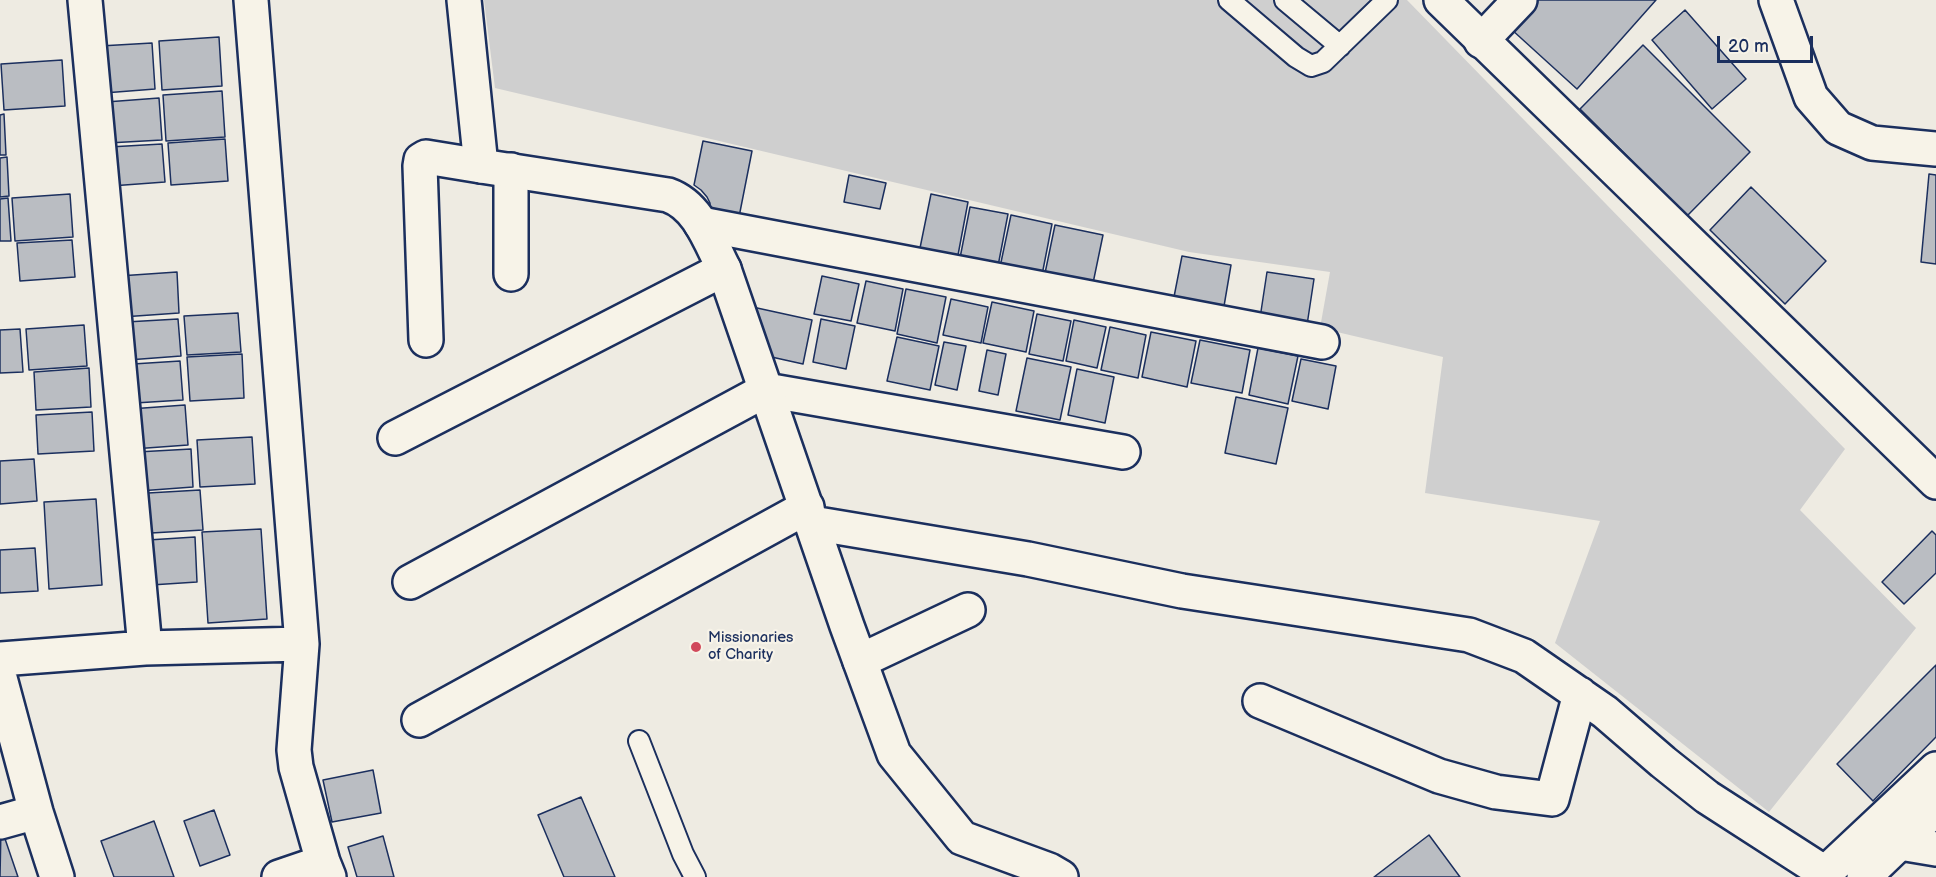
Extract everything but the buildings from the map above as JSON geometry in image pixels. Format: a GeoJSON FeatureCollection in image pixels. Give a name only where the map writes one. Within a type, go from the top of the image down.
{"type":"FeatureCollection","features":[{"type":"Feature","properties":{"kind":"street"},"geometry":{"type":"LineString","coordinates":[[85,0],[145,648]]}},
{"type":"Feature","properties":{"kind":"street"},"geometry":{"type":"LineString","coordinates":[[251,0],[302,644],[294,750],[326,870],[279,877]]}},
{"type":"Feature","properties":{"kind":"street"},"geometry":{"type":"LineString","coordinates":[[464,0],[496,168],[511,274]]}},
{"type":"Feature","properties":{"kind":"street"},"geometry":{"type":"LineString","coordinates":[[1441,0],[1480,41],[1936,482]]}},
{"type":"Feature","properties":{"kind":"street"},"geometry":{"type":"LineString","coordinates":[[1480,41],[1520,0]]}},
{"type":"Feature","properties":{"kind":"street"},"geometry":{"type":"LineString","coordinates":[[1776,0],[1811,97],[1838,128],[1872,143],[1936,148]]}},
{"type":"Feature","properties":{"kind":"street"},"geometry":{"type":"LineString","coordinates":[[426,340],[420,166],[421,160],[426,157],[668,195],[686,204],[701,225],[724,269],[894,754],[962,838],[1049,870],[1061,877]]}},
{"type":"Feature","properties":{"kind":"street"},"geometry":{"type":"LineString","coordinates":[[701,225],[1322,342]]}},
{"type":"Feature","properties":{"kind":"street"},"geometry":{"type":"LineString","coordinates":[[395,438],[724,269]]}},
{"type":"Feature","properties":{"kind":"street"},"geometry":{"type":"LineString","coordinates":[[410,582],[766,390],[1123,452]]}},
{"type":"Feature","properties":{"kind":"street"},"geometry":{"type":"LineString","coordinates":[[419,720],[809,515],[1182,591],[1469,635],[1524,656],[1605,712],[1707,797],[1823,875],[1891,832],[1936,808]]}},
{"type":"Feature","properties":{"kind":"street"},"geometry":{"type":"LineString","coordinates":[[860,661],[968,610]]}},
{"type":"Feature","properties":{"kind":"street"},"geometry":{"type":"LineString","coordinates":[[0,659],[145,648],[302,644]]}},
{"type":"Feature","properties":{"kind":"street"},"geometry":{"type":"LineString","coordinates":[[0,678],[36,812],[57,877]]}},
{"type":"Feature","properties":{"kind":"street"},"geometry":{"type":"LineString","coordinates":[[1260,701],[1439,776],[1496,792],[1552,799],[1580,694]]}},
{"type":"Feature","properties":{"kind":"street"},"geometry":{"type":"LineString","coordinates":[[1863,877],[1891,832],[1936,769]]}},
{"type":"Feature","properties":{"kind":"street"},"geometry":{"type":"LineString","coordinates":[[0,822],[36,812]]}},
{"type":"Feature","properties":{"kind":"street"},"geometry":{"type":"LineString","coordinates":[[1891,832],[1936,849]]}},
{"type":"Feature","properties":{"kind":"lane"},"geometry":{"type":"LineString","coordinates":[[1229,0],[1296,57],[1311,66],[1323,62],[1387,0]]}},
{"type":"Feature","properties":{"kind":"lane"},"geometry":{"type":"LineString","coordinates":[[1285,0],[1340,46]]}},
{"type":"Feature","properties":{"kind":"lane"},"geometry":{"type":"LineString","coordinates":[[639,741],[694,877]]}},
{"type":"Feature","properties":{"kind":"shaded area"},"geometry":{"type":"Polygon","coordinates":[[[484,0],[1407,0],[1845,449],[1800,510],[1916,628],[1769,812],[1555,643],[1600,521],[1425,493],[1443,357],[1320,328],[1330,272],[1189,252],[495,88],[484,0]]]}},
{"type":"Feature","properties":{"kind":"place","name":"Missionaries of Charity"},"geometry":{"type":"Point","coordinates":[696,647]}}]}
